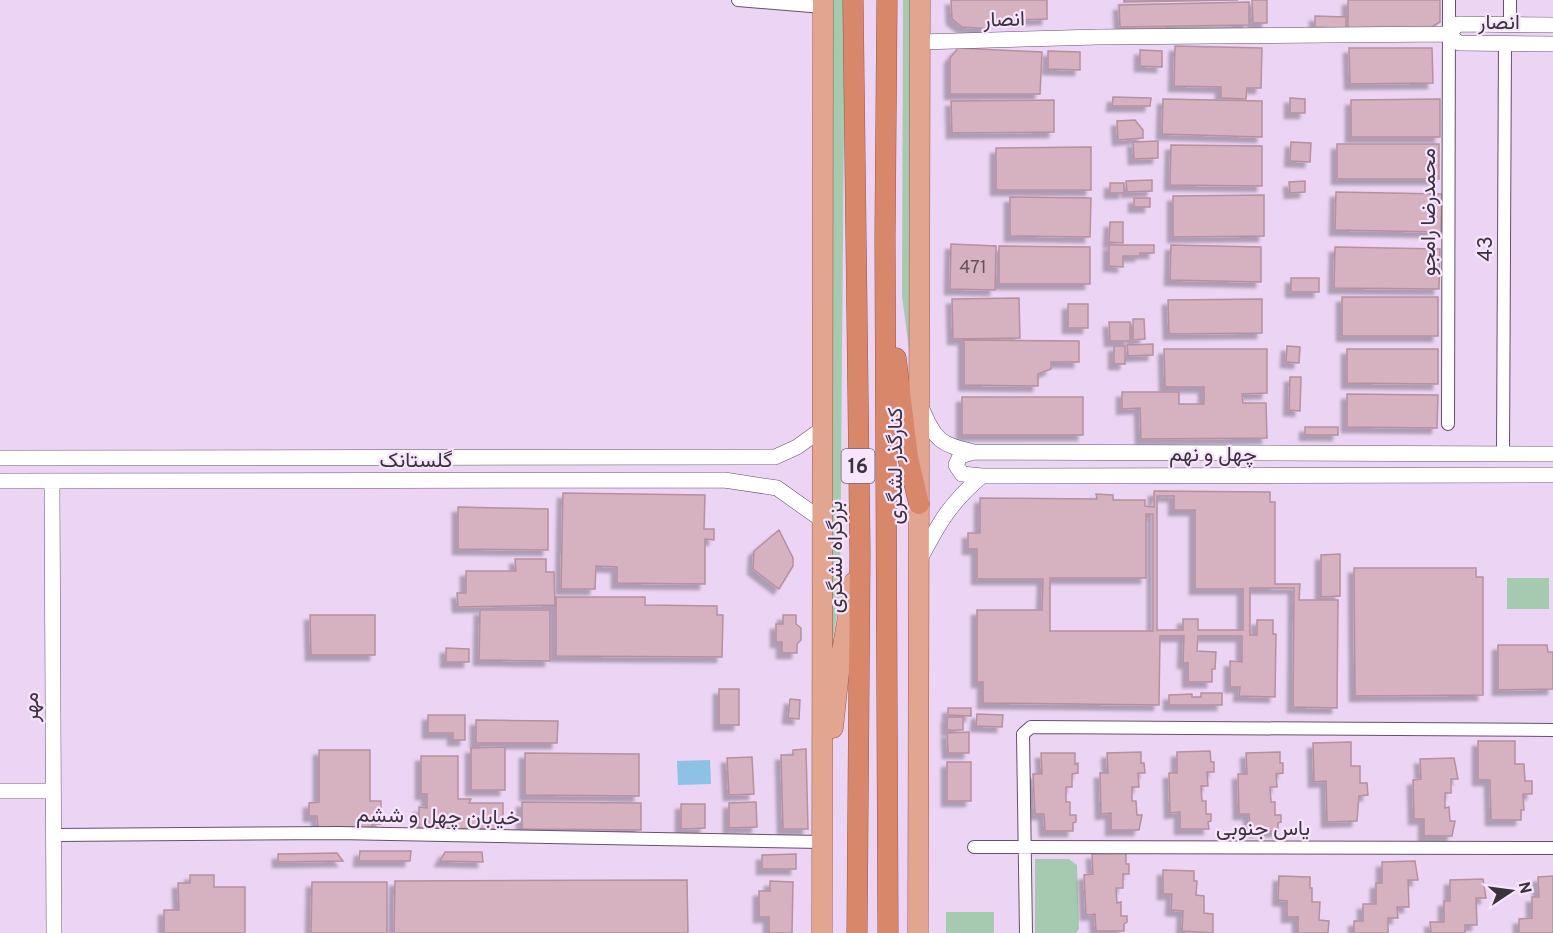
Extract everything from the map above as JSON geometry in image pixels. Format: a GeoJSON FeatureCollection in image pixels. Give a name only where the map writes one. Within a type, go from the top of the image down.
{"type":"FeatureCollection","features":[{"type":"Feature","properties":{"kind":"highway","name":"بزرگراه لشگری"},"geometry":{"type":"LineString","coordinates":[[853,0],[860,553],[857,933]]}},
{"type":"Feature","properties":{"kind":"highway","name":"16"},"geometry":{"type":"LineString","coordinates":[[887,0],[885,264],[888,933]]}},
{"type":"Feature","properties":{"kind":"highway"},"geometry":{"type":"LineString","coordinates":[[885,264],[908,458],[919,504]]}},
{"type":"Feature","properties":{"kind":"main road","name":"کنارگذر لشگری"},"geometry":{"type":"LineString","coordinates":[[918,933],[920,0]]}},
{"type":"Feature","properties":{"kind":"main road"},"geometry":{"type":"LineString","coordinates":[[822,933],[823,4]]}},
{"type":"Feature","properties":{"kind":"main road"},"geometry":{"type":"LineString","coordinates":[[822,833],[840,663],[860,553]]}},
{"type":"Feature","properties":{"kind":"main road"},"geometry":{"type":"LineString","coordinates":[[913,933],[918,879]]}},
{"type":"Feature","properties":{"kind":"street"},"geometry":{"type":"LineString","coordinates":[[738,0],[823,4]]}},
{"type":"Feature","properties":{"kind":"street","name":"محمدرضا رامجو"},"geometry":{"type":"LineString","coordinates":[[1448,424],[1449,0]]}},
{"type":"Feature","properties":{"kind":"street"},"geometry":{"type":"LineString","coordinates":[[1510,0],[1510,25]]}},
{"type":"Feature","properties":{"kind":"street","name":"انصار"},"geometry":{"type":"LineString","coordinates":[[1448,34],[1458,24],[1553,25]]}},
{"type":"Feature","properties":{"kind":"street","name":"انصار"},"geometry":{"type":"LineString","coordinates":[[920,42],[1098,37],[1448,34],[1459,43],[1553,44]]}},
{"type":"Feature","properties":{"kind":"street","name":"43"},"geometry":{"type":"LineString","coordinates":[[1503,454],[1505,43]]}},
{"type":"Feature","properties":{"kind":"street","name":"چهل و نهم"},"geometry":{"type":"LineString","coordinates":[[919,403],[937,439],[952,447],[974,452],[1553,454]]}},
{"type":"Feature","properties":{"kind":"street","name":"گلستانک"},"geometry":{"type":"LineString","coordinates":[[0,458],[775,457],[797,447],[822,429]]}},
{"type":"Feature","properties":{"kind":"street"},"geometry":{"type":"LineString","coordinates":[[974,452],[960,456],[956,465],[962,474],[982,476]]}},
{"type":"Feature","properties":{"kind":"street"},"geometry":{"type":"LineString","coordinates":[[117,480],[120,458]]}},
{"type":"Feature","properties":{"kind":"street","name":"چهل و نهم"},"geometry":{"type":"LineString","coordinates":[[982,476],[1553,475]]}},
{"type":"Feature","properties":{"kind":"street"},"geometry":{"type":"LineString","coordinates":[[919,562],[941,519],[963,492],[982,476]]}},
{"type":"Feature","properties":{"kind":"street","name":"گلستانک"},"geometry":{"type":"LineString","coordinates":[[0,481],[724,480],[777,488],[822,520]]}},
{"type":"Feature","properties":{"kind":"street","name":"مهر"},"geometry":{"type":"LineString","coordinates":[[52,481],[54,933]]}},
{"type":"Feature","properties":{"kind":"street"},"geometry":{"type":"LineString","coordinates":[[1026,933],[1023,734],[1031,727],[1553,730]]}},
{"type":"Feature","properties":{"kind":"street"},"geometry":{"type":"LineString","coordinates":[[0,791],[52,790]]}},
{"type":"Feature","properties":{"kind":"street","name":"خیابان چهل و ششم"},"geometry":{"type":"LineString","coordinates":[[54,835],[822,833]]}},
{"type":"Feature","properties":{"kind":"street","name":"یاس جنوبی"},"geometry":{"type":"LineString","coordinates":[[974,847],[1553,848]]}},
{"type":"Feature","properties":{"kind":"green space"},"geometry":{"type":"Polygon","coordinates":[[[831,0],[845,0],[840,595],[830,658],[831,0]]]}},
{"type":"Feature","properties":{"kind":"green space"},"geometry":{"type":"Polygon","coordinates":[[[903,0],[914,0],[913,380],[902,296],[903,0]]]}},
{"type":"Feature","properties":{"kind":"green space"},"geometry":{"type":"Polygon","coordinates":[[[1507,578],[1549,578],[1549,609],[1507,609],[1507,578]]]}},
{"type":"Feature","properties":{"kind":"green space"},"geometry":{"type":"Polygon","coordinates":[[[1035,859],[1069,859],[1077,865],[1079,929],[1076,933],[1035,933],[1035,859]]]}},
{"type":"Feature","properties":{"kind":"green space"},"geometry":{"type":"Polygon","coordinates":[[[946,912],[994,912],[994,933],[946,933],[946,912]]]}},
{"type":"Feature","properties":{"kind":"water"},"geometry":{"type":"Polygon","coordinates":[[[710,760],[711,784],[678,785],[677,761],[710,760]]]}},
{"type":"Feature","properties":{"kind":"building"},"geometry":{"type":"Polygon","coordinates":[[[951,0],[1047,0],[1047,19],[989,21],[990,29],[962,27],[952,19],[951,0]]]}},
{"type":"Feature","properties":{"kind":"building"},"geometry":{"type":"Polygon","coordinates":[[[1124,0],[1238,0],[1124,2],[1124,0]]]}},
{"type":"Feature","properties":{"kind":"building"},"geometry":{"type":"Polygon","coordinates":[[[1252,0],[1267,0],[1267,23],[1253,23],[1252,0]]]}},
{"type":"Feature","properties":{"kind":"building"},"geometry":{"type":"Polygon","coordinates":[[[1348,0],[1440,0],[1440,22],[1430,28],[1348,28],[1348,0]]]}},
{"type":"Feature","properties":{"kind":"building"},"geometry":{"type":"Polygon","coordinates":[[[1249,2],[1249,25],[1120,27],[1119,5],[1249,2]]]}},
{"type":"Feature","properties":{"kind":"building"},"geometry":{"type":"Polygon","coordinates":[[[1315,16],[1346,17],[1346,28],[1315,27],[1315,16]]]}},
{"type":"Feature","properties":{"kind":"building"},"geometry":{"type":"Polygon","coordinates":[[[1175,46],[1262,48],[1261,88],[1247,88],[1246,99],[1221,98],[1221,87],[1174,86],[1175,46]]]}},
{"type":"Feature","properties":{"kind":"building"},"geometry":{"type":"Polygon","coordinates":[[[958,48],[1042,52],[1040,94],[950,94],[950,58],[958,48]]]}},
{"type":"Feature","properties":{"kind":"building"},"geometry":{"type":"Polygon","coordinates":[[[1349,48],[1432,48],[1433,83],[1350,84],[1349,48]]]}},
{"type":"Feature","properties":{"kind":"building"},"geometry":{"type":"Polygon","coordinates":[[[1140,50],[1162,51],[1162,67],[1140,66],[1140,50]]]}},
{"type":"Feature","properties":{"kind":"building"},"geometry":{"type":"Polygon","coordinates":[[[1048,51],[1080,52],[1080,70],[1048,69],[1048,51]]]}},
{"type":"Feature","properties":{"kind":"building"},"geometry":{"type":"Polygon","coordinates":[[[1113,97],[1151,98],[1150,106],[1112,106],[1113,97]]]}},
{"type":"Feature","properties":{"kind":"building"},"geometry":{"type":"Polygon","coordinates":[[[1290,98],[1305,99],[1305,113],[1290,113],[1290,98]]]}},
{"type":"Feature","properties":{"kind":"building"},"geometry":{"type":"Polygon","coordinates":[[[1163,99],[1262,101],[1262,137],[1162,134],[1163,99]]]}},
{"type":"Feature","properties":{"kind":"building"},"geometry":{"type":"Polygon","coordinates":[[[1440,99],[1440,137],[1351,137],[1351,100],[1440,99]]]}},
{"type":"Feature","properties":{"kind":"building"},"geometry":{"type":"Polygon","coordinates":[[[1054,100],[1054,132],[952,133],[951,101],[1054,100]]]}},
{"type":"Feature","properties":{"kind":"building"},"geometry":{"type":"Polygon","coordinates":[[[1135,120],[1143,130],[1143,138],[1118,140],[1117,121],[1135,120]]]}},
{"type":"Feature","properties":{"kind":"building"},"geometry":{"type":"Polygon","coordinates":[[[1158,141],[1158,158],[1134,159],[1133,142],[1158,141]]]}},
{"type":"Feature","properties":{"kind":"building"},"geometry":{"type":"Polygon","coordinates":[[[1291,142],[1311,143],[1310,162],[1290,161],[1291,142]]]}},
{"type":"Feature","properties":{"kind":"building"},"geometry":{"type":"Polygon","coordinates":[[[1337,144],[1439,144],[1439,179],[1337,179],[1337,144]]]}},
{"type":"Feature","properties":{"kind":"building"},"geometry":{"type":"Polygon","coordinates":[[[1171,145],[1262,146],[1262,186],[1170,185],[1171,145]]]}},
{"type":"Feature","properties":{"kind":"building"},"geometry":{"type":"Polygon","coordinates":[[[1091,147],[1091,190],[996,190],[996,148],[1091,147]]]}},
{"type":"Feature","properties":{"kind":"building"},"geometry":{"type":"Polygon","coordinates":[[[1152,180],[1152,191],[1127,192],[1126,181],[1152,180]]]}},
{"type":"Feature","properties":{"kind":"building"},"geometry":{"type":"Polygon","coordinates":[[[1305,181],[1305,192],[1290,193],[1289,182],[1305,181]]]}},
{"type":"Feature","properties":{"kind":"building"},"geometry":{"type":"Polygon","coordinates":[[[1110,183],[1124,183],[1124,193],[1110,193],[1110,183]]]}},
{"type":"Feature","properties":{"kind":"building"},"geometry":{"type":"Polygon","coordinates":[[[1336,192],[1442,194],[1441,232],[1335,230],[1336,192]]]}},
{"type":"Feature","properties":{"kind":"building"},"geometry":{"type":"Polygon","coordinates":[[[1264,195],[1264,236],[1173,237],[1173,196],[1264,195]]]}},
{"type":"Feature","properties":{"kind":"building"},"geometry":{"type":"Polygon","coordinates":[[[1010,197],[1091,198],[1090,237],[1010,236],[1010,197]]]}},
{"type":"Feature","properties":{"kind":"building"},"geometry":{"type":"Polygon","coordinates":[[[1134,198],[1150,198],[1150,207],[1134,207],[1134,198]]]}},
{"type":"Feature","properties":{"kind":"building"},"geometry":{"type":"Polygon","coordinates":[[[1110,222],[1123,222],[1123,243],[1109,242],[1110,222]]]}},
{"type":"Feature","properties":{"kind":"building"},"geometry":{"type":"Polygon","coordinates":[[[951,244],[996,246],[995,290],[950,289],[951,244]]]}},
{"type":"Feature","properties":{"kind":"building"},"geometry":{"type":"Polygon","coordinates":[[[1109,245],[1154,245],[1154,253],[1123,256],[1123,267],[1109,266],[1109,245]]]}},
{"type":"Feature","properties":{"kind":"building"},"geometry":{"type":"Polygon","coordinates":[[[1171,245],[1261,247],[1261,282],[1170,280],[1171,245]]]}},
{"type":"Feature","properties":{"kind":"building"},"geometry":{"type":"Polygon","coordinates":[[[999,246],[1090,247],[1090,284],[999,284],[999,246]]]}},
{"type":"Feature","properties":{"kind":"building"},"geometry":{"type":"Polygon","coordinates":[[[1335,247],[1440,249],[1439,289],[1334,288],[1335,247]]]}},
{"type":"Feature","properties":{"kind":"building"},"geometry":{"type":"Polygon","coordinates":[[[1291,278],[1319,278],[1319,292],[1291,292],[1291,278]]]}},
{"type":"Feature","properties":{"kind":"building"},"geometry":{"type":"Polygon","coordinates":[[[1342,297],[1438,297],[1438,336],[1342,336],[1342,297]]]}},
{"type":"Feature","properties":{"kind":"building"},"geometry":{"type":"Polygon","coordinates":[[[1019,298],[1020,338],[953,339],[952,299],[1019,298]]]}},
{"type":"Feature","properties":{"kind":"building"},"geometry":{"type":"Polygon","coordinates":[[[1262,299],[1262,333],[1169,334],[1168,300],[1262,299]]]}},
{"type":"Feature","properties":{"kind":"building"},"geometry":{"type":"Polygon","coordinates":[[[1068,304],[1088,304],[1088,328],[1068,328],[1068,304]]]}},
{"type":"Feature","properties":{"kind":"building"},"geometry":{"type":"Polygon","coordinates":[[[1133,319],[1144,319],[1145,339],[1133,340],[1133,319]]]}},
{"type":"Feature","properties":{"kind":"building"},"geometry":{"type":"Polygon","coordinates":[[[1109,322],[1130,322],[1130,341],[1110,341],[1109,322]]]}},
{"type":"Feature","properties":{"kind":"building"},"geometry":{"type":"Polygon","coordinates":[[[964,340],[1079,341],[1079,362],[1051,362],[1051,369],[1038,374],[1038,386],[964,385],[964,340]]]}},
{"type":"Feature","properties":{"kind":"building"},"geometry":{"type":"Polygon","coordinates":[[[1153,344],[1153,355],[1128,356],[1127,345],[1153,344]]]}},
{"type":"Feature","properties":{"kind":"building"},"geometry":{"type":"Polygon","coordinates":[[[1114,346],[1125,346],[1125,364],[1114,364],[1114,346]]]}},
{"type":"Feature","properties":{"kind":"building"},"geometry":{"type":"Polygon","coordinates":[[[1287,346],[1300,347],[1299,363],[1286,362],[1287,346]]]}},
{"type":"Feature","properties":{"kind":"building"},"geometry":{"type":"Polygon","coordinates":[[[1164,349],[1267,349],[1267,393],[1242,394],[1243,403],[1266,403],[1267,438],[1141,439],[1140,408],[1122,409],[1122,392],[1179,392],[1179,404],[1204,404],[1204,387],[1165,387],[1164,349]]]}},
{"type":"Feature","properties":{"kind":"building"},"geometry":{"type":"Polygon","coordinates":[[[1347,349],[1438,349],[1438,384],[1347,383],[1347,349]]]}},
{"type":"Feature","properties":{"kind":"building"},"geometry":{"type":"Polygon","coordinates":[[[1290,377],[1301,377],[1300,411],[1289,410],[1290,377]]]}},
{"type":"Feature","properties":{"kind":"building"},"geometry":{"type":"Polygon","coordinates":[[[1347,394],[1438,395],[1437,428],[1347,427],[1347,394]]]}},
{"type":"Feature","properties":{"kind":"building"},"geometry":{"type":"Polygon","coordinates":[[[962,397],[1083,397],[1083,435],[962,435],[962,397]]]}},
{"type":"Feature","properties":{"kind":"building"},"geometry":{"type":"Polygon","coordinates":[[[1305,427],[1338,427],[1338,435],[1305,435],[1305,427]]]}},
{"type":"Feature","properties":{"kind":"building"},"geometry":{"type":"Polygon","coordinates":[[[1154,491],[1270,492],[1270,502],[1275,502],[1275,584],[1300,584],[1299,600],[1338,600],[1337,708],[1293,707],[1294,588],[1250,588],[1250,635],[1257,635],[1257,620],[1273,620],[1273,634],[1276,634],[1275,697],[1239,696],[1240,687],[1230,687],[1230,661],[1242,662],[1242,636],[1198,636],[1197,651],[1216,652],[1215,669],[1212,669],[1212,682],[1188,682],[1188,663],[1183,663],[1184,636],[1160,636],[1159,705],[983,703],[983,682],[977,682],[977,610],[1042,610],[1043,579],[977,579],[977,549],[968,549],[968,533],[980,533],[980,498],[1097,499],[1096,494],[1113,495],[1113,500],[1145,500],[1145,506],[1154,507],[1154,491]],[[1157,496],[1157,630],[1183,630],[1183,619],[1198,619],[1198,630],[1243,630],[1243,589],[1195,589],[1195,510],[1174,510],[1174,496],[1157,496]],[[1146,514],[1146,578],[1050,578],[1050,631],[1153,631],[1153,514],[1146,514]]]}},
{"type":"Feature","properties":{"kind":"building"},"geometry":{"type":"Polygon","coordinates":[[[563,493],[705,495],[704,529],[714,529],[714,540],[705,539],[705,584],[617,583],[617,567],[596,566],[595,589],[561,589],[563,493]]]}},
{"type":"Feature","properties":{"kind":"building"},"geometry":{"type":"Polygon","coordinates":[[[458,507],[548,509],[548,550],[458,549],[458,507]]]}},
{"type":"Feature","properties":{"kind":"building"},"geometry":{"type":"Polygon","coordinates":[[[779,530],[793,558],[793,566],[779,589],[753,569],[754,551],[779,530]]]}},
{"type":"Feature","properties":{"kind":"building"},"geometry":{"type":"Polygon","coordinates":[[[1340,554],[1340,596],[1321,597],[1321,555],[1340,554]]]}},
{"type":"Feature","properties":{"kind":"building"},"geometry":{"type":"Polygon","coordinates":[[[515,559],[546,559],[546,572],[554,572],[555,605],[458,607],[457,593],[466,593],[466,571],[516,571],[515,559]]]}},
{"type":"Feature","properties":{"kind":"building"},"geometry":{"type":"Polygon","coordinates":[[[1354,568],[1476,568],[1476,577],[1483,577],[1483,695],[1355,696],[1354,568]]]}},
{"type":"Feature","properties":{"kind":"building"},"geometry":{"type":"Polygon","coordinates":[[[556,597],[645,597],[645,605],[717,606],[717,615],[723,615],[722,657],[556,656],[556,597]]]}},
{"type":"Feature","properties":{"kind":"building"},"geometry":{"type":"Polygon","coordinates":[[[480,610],[550,610],[550,661],[479,660],[480,610]]]}},
{"type":"Feature","properties":{"kind":"building"},"geometry":{"type":"Polygon","coordinates":[[[310,615],[375,615],[375,655],[311,655],[310,615]]]}},
{"type":"Feature","properties":{"kind":"building"},"geometry":{"type":"Polygon","coordinates":[[[783,615],[796,615],[796,624],[801,628],[801,640],[797,644],[797,653],[782,653],[782,642],[776,642],[776,624],[783,624],[783,615]]]}},
{"type":"Feature","properties":{"kind":"building"},"geometry":{"type":"Polygon","coordinates":[[[1498,645],[1547,645],[1548,652],[1553,652],[1553,689],[1498,690],[1498,645]]]}},
{"type":"Feature","properties":{"kind":"building"},"geometry":{"type":"Polygon","coordinates":[[[446,648],[469,649],[469,662],[446,662],[446,648]]]}},
{"type":"Feature","properties":{"kind":"building"},"geometry":{"type":"Polygon","coordinates":[[[719,689],[739,689],[739,725],[719,725],[719,689]]]}},
{"type":"Feature","properties":{"kind":"building"},"geometry":{"type":"Polygon","coordinates":[[[1201,693],[1222,693],[1222,705],[1169,705],[1169,695],[1192,694],[1192,697],[1201,697],[1201,693]]]}},
{"type":"Feature","properties":{"kind":"building"},"geometry":{"type":"Polygon","coordinates":[[[790,699],[800,700],[799,719],[788,718],[790,699]]]}},
{"type":"Feature","properties":{"kind":"building"},"geometry":{"type":"Polygon","coordinates":[[[948,708],[971,708],[971,716],[948,715],[948,708]]]}},
{"type":"Feature","properties":{"kind":"building"},"geometry":{"type":"Polygon","coordinates":[[[977,714],[1003,715],[1002,727],[976,726],[977,714]]]}},
{"type":"Feature","properties":{"kind":"building"},"geometry":{"type":"Polygon","coordinates":[[[428,715],[465,715],[465,740],[453,740],[453,733],[428,733],[428,715]]]}},
{"type":"Feature","properties":{"kind":"building"},"geometry":{"type":"Polygon","coordinates":[[[947,717],[963,717],[963,730],[947,730],[947,717]]]}},
{"type":"Feature","properties":{"kind":"building"},"geometry":{"type":"Polygon","coordinates":[[[476,720],[558,721],[557,743],[476,743],[476,720]]]}},
{"type":"Feature","properties":{"kind":"building"},"geometry":{"type":"Polygon","coordinates":[[[969,732],[969,753],[948,753],[947,733],[969,732]]]}},
{"type":"Feature","properties":{"kind":"building"},"geometry":{"type":"Polygon","coordinates":[[[1478,741],[1515,741],[1515,764],[1524,764],[1525,781],[1532,781],[1532,794],[1523,794],[1524,810],[1521,810],[1521,820],[1491,820],[1490,780],[1478,780],[1478,741]]]}},
{"type":"Feature","properties":{"kind":"building"},"geometry":{"type":"Polygon","coordinates":[[[1351,742],[1351,766],[1360,766],[1360,783],[1367,783],[1368,795],[1359,796],[1357,821],[1327,822],[1326,781],[1314,782],[1313,743],[1351,742]]]}},
{"type":"Feature","properties":{"kind":"building"},"geometry":{"type":"Polygon","coordinates":[[[505,747],[505,790],[471,790],[471,748],[505,747]]]}},
{"type":"Feature","properties":{"kind":"building"},"geometry":{"type":"Polygon","coordinates":[[[806,749],[808,829],[783,829],[781,755],[793,755],[793,750],[806,749]]]}},
{"type":"Feature","properties":{"kind":"building"},"geometry":{"type":"Polygon","coordinates":[[[319,750],[370,750],[370,801],[381,801],[381,824],[372,824],[372,827],[318,828],[317,816],[309,816],[309,803],[319,802],[319,750]]]}},
{"type":"Feature","properties":{"kind":"building"},"geometry":{"type":"Polygon","coordinates":[[[1210,751],[1211,762],[1214,762],[1214,772],[1207,772],[1208,786],[1201,786],[1202,801],[1206,801],[1206,814],[1211,814],[1211,821],[1208,822],[1209,829],[1180,829],[1180,812],[1170,813],[1169,773],[1177,773],[1177,752],[1210,751]]]}},
{"type":"Feature","properties":{"kind":"building"},"geometry":{"type":"Polygon","coordinates":[[[1141,752],[1141,763],[1144,763],[1145,773],[1138,773],[1139,787],[1132,787],[1132,801],[1136,801],[1137,815],[1142,815],[1139,830],[1111,830],[1111,813],[1101,814],[1100,773],[1108,773],[1107,753],[1141,752]]]}},
{"type":"Feature","properties":{"kind":"building"},"geometry":{"type":"Polygon","coordinates":[[[1280,752],[1283,773],[1276,774],[1277,787],[1270,787],[1271,802],[1275,802],[1275,815],[1281,815],[1278,831],[1250,831],[1249,814],[1239,814],[1238,774],[1247,774],[1246,753],[1280,752]]]}},
{"type":"Feature","properties":{"kind":"building"},"geometry":{"type":"Polygon","coordinates":[[[525,753],[639,754],[639,796],[525,795],[525,753]]]}},
{"type":"Feature","properties":{"kind":"building"},"geometry":{"type":"Polygon","coordinates":[[[1041,753],[1075,753],[1078,773],[1072,774],[1072,787],[1066,787],[1066,802],[1070,802],[1070,815],[1076,815],[1073,831],[1045,831],[1044,814],[1035,814],[1033,774],[1042,774],[1041,753]]]}},
{"type":"Feature","properties":{"kind":"building"},"geometry":{"type":"Polygon","coordinates":[[[421,756],[458,756],[458,799],[471,799],[469,803],[503,803],[503,829],[419,828],[419,807],[427,808],[427,794],[421,794],[421,756]]]}},
{"type":"Feature","properties":{"kind":"building"},"geometry":{"type":"Polygon","coordinates":[[[752,757],[754,794],[729,795],[727,758],[752,757]]]}},
{"type":"Feature","properties":{"kind":"building"},"geometry":{"type":"Polygon","coordinates":[[[1454,758],[1458,779],[1451,779],[1451,793],[1445,793],[1445,808],[1449,807],[1450,821],[1455,821],[1452,836],[1424,836],[1424,819],[1414,819],[1413,780],[1421,779],[1420,759],[1454,758]]]}},
{"type":"Feature","properties":{"kind":"building"},"geometry":{"type":"Polygon","coordinates":[[[947,762],[971,762],[971,801],[947,801],[947,762]]]}},
{"type":"Feature","properties":{"kind":"building"},"geometry":{"type":"Polygon","coordinates":[[[522,802],[641,803],[641,830],[522,829],[522,802]]]}},
{"type":"Feature","properties":{"kind":"building"},"geometry":{"type":"Polygon","coordinates":[[[756,802],[757,827],[729,828],[729,803],[756,802]]]}},
{"type":"Feature","properties":{"kind":"building"},"geometry":{"type":"Polygon","coordinates":[[[681,804],[705,804],[705,828],[681,829],[681,804]]]}},
{"type":"Feature","properties":{"kind":"building"},"geometry":{"type":"Polygon","coordinates":[[[360,851],[411,851],[410,861],[359,861],[360,851]]]}},
{"type":"Feature","properties":{"kind":"building"},"geometry":{"type":"Polygon","coordinates":[[[445,852],[482,852],[483,862],[440,861],[445,852]]]}},
{"type":"Feature","properties":{"kind":"building"},"geometry":{"type":"Polygon","coordinates":[[[337,853],[343,861],[278,862],[278,854],[337,853]]]}},
{"type":"Feature","properties":{"kind":"building"},"geometry":{"type":"Polygon","coordinates":[[[1126,853],[1129,874],[1123,874],[1123,888],[1116,888],[1117,903],[1121,902],[1121,916],[1127,916],[1124,931],[1096,931],[1095,914],[1086,915],[1084,875],[1093,874],[1092,854],[1126,853]]]}},
{"type":"Feature","properties":{"kind":"building"},"geometry":{"type":"Polygon","coordinates":[[[796,854],[796,869],[762,869],[762,855],[796,854]]]}},
{"type":"Feature","properties":{"kind":"building"},"geometry":{"type":"Polygon","coordinates":[[[1415,861],[1418,880],[1408,880],[1409,907],[1397,907],[1398,918],[1388,918],[1388,933],[1354,933],[1354,921],[1363,921],[1363,904],[1376,904],[1376,883],[1382,883],[1382,862],[1415,861]]]}},
{"type":"Feature","properties":{"kind":"building"},"geometry":{"type":"Polygon","coordinates":[[[1163,870],[1194,871],[1194,881],[1197,881],[1196,895],[1204,896],[1204,913],[1213,914],[1213,933],[1182,931],[1183,911],[1171,910],[1172,894],[1163,894],[1163,870]]]}},
{"type":"Feature","properties":{"kind":"building"},"geometry":{"type":"Polygon","coordinates":[[[190,875],[214,875],[214,887],[245,887],[245,933],[164,933],[164,910],[179,910],[178,883],[190,883],[190,875]]]}},
{"type":"Feature","properties":{"kind":"building"},"geometry":{"type":"Polygon","coordinates":[[[1279,876],[1310,877],[1312,902],[1320,902],[1319,920],[1329,921],[1328,933],[1298,933],[1298,917],[1287,917],[1287,901],[1278,900],[1279,876]]]}},
{"type":"Feature","properties":{"kind":"building"},"geometry":{"type":"Polygon","coordinates":[[[1553,876],[1553,933],[1519,933],[1519,919],[1532,918],[1532,897],[1539,897],[1538,877],[1553,876]]]}},
{"type":"Feature","properties":{"kind":"building"},"geometry":{"type":"Polygon","coordinates":[[[1483,879],[1486,898],[1476,898],[1477,925],[1465,925],[1465,933],[1431,933],[1430,922],[1444,922],[1444,901],[1450,901],[1450,880],[1483,879]]]}},
{"type":"Feature","properties":{"kind":"building"},"geometry":{"type":"Polygon","coordinates":[[[687,880],[688,933],[394,933],[395,881],[687,880]]]}},
{"type":"Feature","properties":{"kind":"building"},"geometry":{"type":"Polygon","coordinates":[[[770,881],[793,882],[792,933],[769,933],[769,917],[759,917],[759,891],[770,891],[770,881]]]}},
{"type":"Feature","properties":{"kind":"building"},"geometry":{"type":"Polygon","coordinates":[[[312,882],[387,882],[387,933],[311,933],[312,882]]]}}]}
